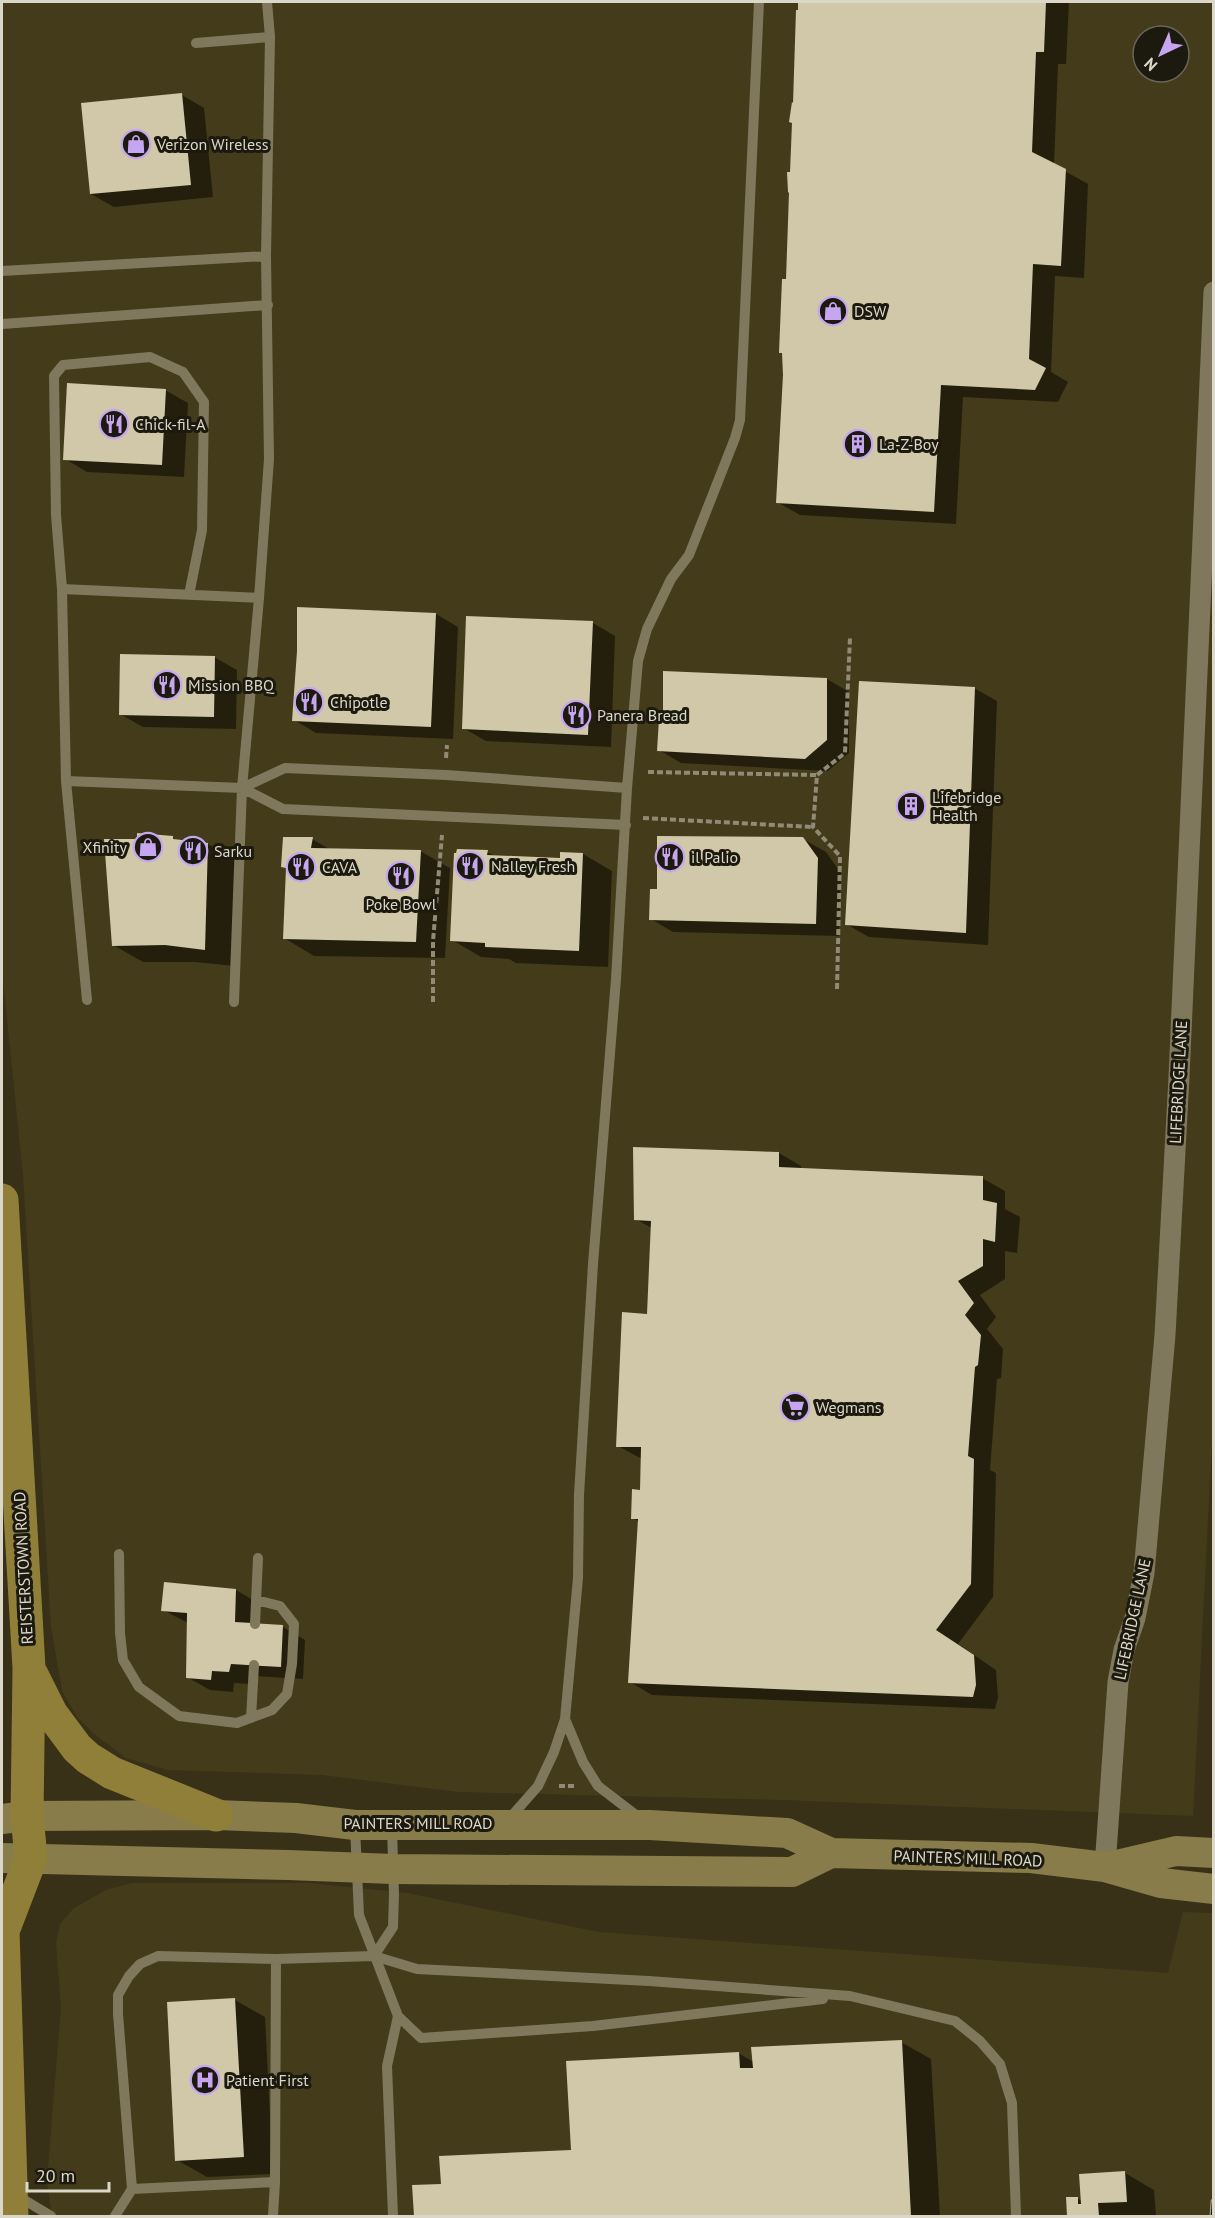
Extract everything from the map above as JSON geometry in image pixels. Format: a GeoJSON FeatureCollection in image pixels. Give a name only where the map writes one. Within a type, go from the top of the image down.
{"type":"FeatureCollection","features":[{"type":"Feature","properties":{"kind":"main road","name":"REISTERSTOWN ROAD"},"geometry":{"type":"LineString","coordinates":[[2,1200],[29,1668],[14,1817],[16,1858],[2,1929],[12,2205]]}},
{"type":"Feature","properties":{"kind":"main road"},"geometry":{"type":"LineString","coordinates":[[29,1668],[51,1713],[77,1748],[88,1758],[112,1773],[216,1815]]}},
{"type":"Feature","properties":{"kind":"main road","name":"PAINTERS MILL ROAD"},"geometry":{"type":"LineString","coordinates":[[14,1817],[216,1815],[296,1818],[355,1825],[650,1825],[787,1833],[831,1853],[1031,1858],[1105,1867],[1161,1883],[1214,1889]]}},
{"type":"Feature","properties":{"kind":"main road","name":"PAINTERS MILL ROAD"},"geometry":{"type":"LineString","coordinates":[[1105,1867],[1176,1851],[1214,1853]]}},
{"type":"Feature","properties":{"kind":"main road","name":"PAINTERS MILL ROAD"},"geometry":{"type":"LineString","coordinates":[[16,1858],[393,1869],[792,1872],[831,1853]]}},
{"type":"Feature","properties":{"kind":"street","name":"LIFEBRIDGE LANE"},"geometry":{"type":"LineString","coordinates":[[1105,1867],[1118,1682],[1144,1573],[1165,1335],[1179,1077],[1214,292]]}},
{"type":"Feature","properties":{"kind":"lane"},"geometry":{"type":"LineString","coordinates":[[234,1002],[242,788],[259,598],[268,459],[266,256],[270,37],[267,2]]}},
{"type":"Feature","properties":{"kind":"lane"},"geometry":{"type":"LineString","coordinates":[[505,1824],[538,1786],[554,1752],[565,1719],[578,1578],[583,1420],[638,661],[647,629],[671,579],[689,555],[740,420],[759,2]]}},
{"type":"Feature","properties":{"kind":"lane"},"geometry":{"type":"LineString","coordinates":[[196,43],[270,37]]}},
{"type":"Feature","properties":{"kind":"lane"},"geometry":{"type":"LineString","coordinates":[[2,271],[266,256]]}},
{"type":"Feature","properties":{"kind":"lane"},"geometry":{"type":"LineString","coordinates":[[2,324],[268,305]]}},
{"type":"Feature","properties":{"kind":"lane"},"geometry":{"type":"LineString","coordinates":[[87,1000],[66,781],[62,589],[56,515],[54,376],[63,365],[150,357],[183,372],[204,402],[202,530],[189,595]]}},
{"type":"Feature","properties":{"kind":"lane"},"geometry":{"type":"LineString","coordinates":[[62,589],[259,598]]}},
{"type":"Feature","properties":{"kind":"lane"},"geometry":{"type":"LineString","coordinates":[[242,788],[285,768],[627,788]]}},
{"type":"Feature","properties":{"kind":"lane"},"geometry":{"type":"LineString","coordinates":[[66,781],[242,788],[283,809],[626,821]]}},
{"type":"Feature","properties":{"kind":"lane"},"geometry":{"type":"LineString","coordinates":[[119,1554],[120,1633],[123,1660],[139,1687],[178,1716],[237,1723],[272,1710],[287,1694],[292,1664],[294,1624],[280,1606],[256,1600]]}},
{"type":"Feature","properties":{"kind":"lane"},"geometry":{"type":"LineString","coordinates":[[255,1623],[258,1558]]}},
{"type":"Feature","properties":{"kind":"lane"},"geometry":{"type":"LineString","coordinates":[[251,1718],[254,1665]]}},
{"type":"Feature","properties":{"kind":"lane"},"geometry":{"type":"LineString","coordinates":[[565,1719],[583,1762],[598,1786],[650,1825]]}},
{"type":"Feature","properties":{"kind":"lane"},"geometry":{"type":"LineString","coordinates":[[355,1825],[359,1915],[398,2016],[422,2038],[593,2026],[850,1996]]}},
{"type":"Feature","properties":{"kind":"lane"},"geometry":{"type":"LineString","coordinates":[[374,1956],[393,1927],[392,1826]]}},
{"type":"Feature","properties":{"kind":"lane"},"geometry":{"type":"LineString","coordinates":[[115,2217],[132,2189],[118,1995],[129,1976],[140,1964],[158,1956],[276,1959],[374,1956],[417,1969],[649,1981],[850,1996],[955,2021],[980,2041],[1000,2064],[1012,2103],[1016,2217]]}},
{"type":"Feature","properties":{"kind":"lane"},"geometry":{"type":"LineString","coordinates":[[273,2217],[276,1959]]}},
{"type":"Feature","properties":{"kind":"lane"},"geometry":{"type":"LineString","coordinates":[[393,2217],[387,2066],[398,2016]]}},
{"type":"Feature","properties":{"kind":"lane"},"geometry":{"type":"LineString","coordinates":[[132,2189],[274,2182]]}},
{"type":"Feature","properties":{"kind":"lane"},"geometry":{"type":"LineString","coordinates":[[12,2205],[51,2217]]}},
{"type":"Feature","properties":{"kind":"path"},"geometry":{"type":"LineString","coordinates":[[629,772],[817,775],[845,753],[850,637]]}},
{"type":"Feature","properties":{"kind":"path"},"geometry":{"type":"LineString","coordinates":[[446,776],[447,745]]}},
{"type":"Feature","properties":{"kind":"path"},"geometry":{"type":"LineString","coordinates":[[813,827],[817,775]]}},
{"type":"Feature","properties":{"kind":"path"},"geometry":{"type":"LineString","coordinates":[[433,1002],[433,941],[443,816]]}},
{"type":"Feature","properties":{"kind":"path"},"geometry":{"type":"LineString","coordinates":[[626,821],[813,827],[840,856],[837,988]]}},
{"type":"Feature","properties":{"kind":"path"},"geometry":{"type":"LineString","coordinates":[[559,1786],[582,1785]]}},
{"type":"Feature","properties":{"kind":"shaded area"},"geometry":{"type":"Polygon","coordinates":[[[2,2],[1213,2],[1214,1401],[1193,1816],[784,1800],[458,1792],[322,1775],[168,1770],[126,1758],[93,1733],[77,1717],[62,1691],[51,1626],[23,1175],[2,969],[2,2]]]}},
{"type":"Feature","properties":{"kind":"shaded area"},"geometry":{"type":"Polygon","coordinates":[[[132,1883],[311,1883],[407,1893],[599,1932],[1168,1973],[1183,1912],[1213,1913],[1213,2216],[52,2216],[47,2181],[61,2007],[56,1943],[60,1924],[74,1908],[106,1890],[132,1883]]]}},
{"type":"Feature","properties":{"kind":"building"},"geometry":{"type":"Polygon","coordinates":[[[798,2],[1046,2],[1044,52],[1036,52],[1032,152],[1066,169],[1061,266],[1033,264],[1029,359],[1046,368],[1035,390],[941,385],[934,512],[776,503],[783,375],[782,353],[779,353],[782,279],[786,279],[789,193],[787,172],[790,172],[792,123],[789,122],[793,103],[798,2]]]}},
{"type":"Feature","properties":{"kind":"building","name":"Verizon Wireless"},"geometry":{"type":"Polygon","coordinates":[[[182,93],[191,185],[90,194],[81,103],[182,93]]]}},
{"type":"Feature","properties":{"kind":"building","name":"Chick-fil-A"},"geometry":{"type":"Polygon","coordinates":[[[67,383],[166,389],[162,465],[63,460],[67,383]]]}},
{"type":"Feature","properties":{"kind":"building"},"geometry":{"type":"Polygon","coordinates":[[[297,607],[436,613],[431,727],[292,721],[297,651],[297,607]]]}},
{"type":"Feature","properties":{"kind":"building"},"geometry":{"type":"Polygon","coordinates":[[[466,616],[593,621],[588,735],[462,729],[466,616]]]}},
{"type":"Feature","properties":{"kind":"building","name":"Mission BBQ"},"geometry":{"type":"Polygon","coordinates":[[[120,654],[215,656],[214,717],[119,715],[120,654]]]}},
{"type":"Feature","properties":{"kind":"building"},"geometry":{"type":"Polygon","coordinates":[[[663,671],[827,678],[827,740],[805,759],[657,751],[659,719],[663,718],[663,671]]]}},
{"type":"Feature","properties":{"kind":"building","name":"Lifebridge Health"},"geometry":{"type":"Polygon","coordinates":[[[859,681],[975,687],[966,933],[845,925],[859,681]]]}},
{"type":"Feature","properties":{"kind":"building"},"geometry":{"type":"Polygon","coordinates":[[[137,833],[173,836],[173,839],[208,843],[205,950],[165,945],[112,946],[104,839],[137,839],[137,833]]]}},
{"type":"Feature","properties":{"kind":"building"},"geometry":{"type":"Polygon","coordinates":[[[657,836],[803,837],[818,858],[816,924],[649,920],[650,889],[657,889],[657,836]]]}},
{"type":"Feature","properties":{"kind":"building"},"geometry":{"type":"Polygon","coordinates":[[[283,837],[313,837],[311,848],[421,850],[416,942],[283,939],[286,868],[281,867],[283,837]]]}},
{"type":"Feature","properties":{"kind":"building"},"geometry":{"type":"Polygon","coordinates":[[[457,849],[488,850],[487,855],[560,858],[560,852],[583,853],[579,951],[485,947],[485,943],[450,941],[454,853],[457,849]]]}},
{"type":"Feature","properties":{"kind":"building","name":"Wegmans"},"geometry":{"type":"Polygon","coordinates":[[[633,1147],[779,1152],[779,1167],[983,1176],[983,1200],[997,1203],[995,1242],[983,1239],[983,1266],[958,1281],[974,1303],[965,1315],[981,1335],[978,1365],[975,1367],[968,1456],[974,1459],[971,1584],[936,1630],[974,1655],[976,1685],[973,1697],[628,1683],[638,1519],[631,1519],[632,1489],[640,1490],[641,1447],[616,1447],[622,1312],[647,1314],[651,1221],[634,1220],[633,1147]]]}},
{"type":"Feature","properties":{"kind":"building"},"geometry":{"type":"Polygon","coordinates":[[[164,1582],[236,1589],[235,1622],[283,1625],[281,1667],[231,1664],[229,1672],[212,1671],[211,1680],[186,1678],[187,1613],[161,1611],[164,1582]]]}},
{"type":"Feature","properties":{"kind":"building","name":"Patient First"},"geometry":{"type":"Polygon","coordinates":[[[235,1998],[244,2157],[175,2161],[167,2002],[235,1998]]]}},
{"type":"Feature","properties":{"kind":"building"},"geometry":{"type":"Polygon","coordinates":[[[902,2040],[911,2216],[414,2216],[412,2185],[441,2184],[439,2156],[571,2150],[566,2061],[739,2052],[740,2068],[753,2068],[751,2047],[902,2040]]]}},
{"type":"Feature","properties":{"kind":"building"},"geometry":{"type":"Polygon","coordinates":[[[1125,2171],[1127,2202],[1098,2203],[1099,2216],[1067,2216],[1066,2197],[1078,2197],[1078,2204],[1081,2204],[1079,2174],[1125,2171]]]}},
{"type":"Feature","properties":{"kind":"railway"},"geometry":{"type":"LineString","coordinates":[[1213,2216],[1214,2202]]}},
{"type":"Feature","properties":{"kind":"place","name":"Verizon Wireless"},"geometry":{"type":"Point","coordinates":[136,144]}},
{"type":"Feature","properties":{"kind":"place","name":"DSW"},"geometry":{"type":"Point","coordinates":[833,311]}},
{"type":"Feature","properties":{"kind":"place","name":"Chick-fil-A"},"geometry":{"type":"Point","coordinates":[114,424]}},
{"type":"Feature","properties":{"kind":"place","name":"La-Z-Boy"},"geometry":{"type":"Point","coordinates":[858,444]}},
{"type":"Feature","properties":{"kind":"place","name":"Mission BBQ"},"geometry":{"type":"Point","coordinates":[167,685]}},
{"type":"Feature","properties":{"kind":"place","name":"Chipotle"},"geometry":{"type":"Point","coordinates":[309,702]}},
{"type":"Feature","properties":{"kind":"place","name":"Panera Bread"},"geometry":{"type":"Point","coordinates":[576,715]}},
{"type":"Feature","properties":{"kind":"place","name":"Lifebridge Health"},"geometry":{"type":"Point","coordinates":[911,806]}},
{"type":"Feature","properties":{"kind":"place","name":"Xfinity"},"geometry":{"type":"Point","coordinates":[148,847]}},
{"type":"Feature","properties":{"kind":"place","name":"Sarku"},"geometry":{"type":"Point","coordinates":[193,851]}},
{"type":"Feature","properties":{"kind":"place","name":"il Palio"},"geometry":{"type":"Point","coordinates":[670,857]}},
{"type":"Feature","properties":{"kind":"place","name":"Nalley Fresh"},"geometry":{"type":"Point","coordinates":[470,866]}},
{"type":"Feature","properties":{"kind":"place","name":"CAVA"},"geometry":{"type":"Point","coordinates":[301,867]}},
{"type":"Feature","properties":{"kind":"place","name":"Poke Bowl"},"geometry":{"type":"Point","coordinates":[401,876]}},
{"type":"Feature","properties":{"kind":"place","name":"Wegmans"},"geometry":{"type":"Point","coordinates":[795,1407]}},
{"type":"Feature","properties":{"kind":"place","name":"Patient First"},"geometry":{"type":"Point","coordinates":[205,2080]}}]}
